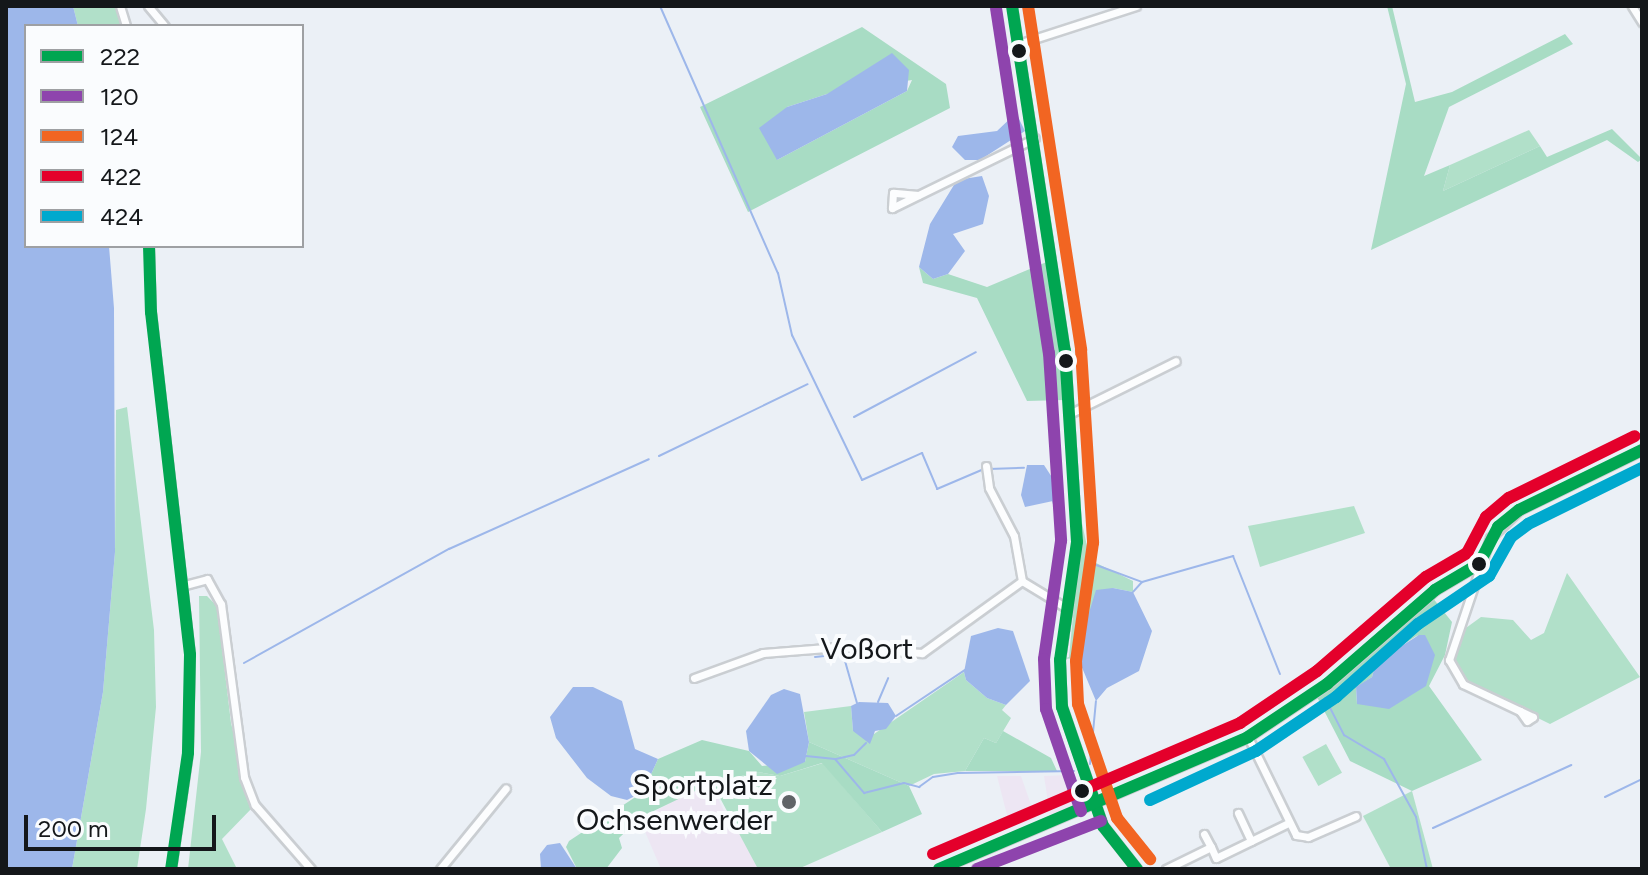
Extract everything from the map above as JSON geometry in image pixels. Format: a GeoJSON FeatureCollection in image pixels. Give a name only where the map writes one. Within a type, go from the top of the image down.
{"type":"FeatureCollection","features":[{"type":"Feature","properties":{"kind":"street"},"geometry":{"type":"LineString","coordinates":[[148,6],[163,24]]}},
{"type":"Feature","properties":{"kind":"street"},"geometry":{"type":"LineString","coordinates":[[1012,6],[1059,299],[1069,414],[1077,542],[1060,660],[1062,707],[1096,806],[1114,844],[1137,869]]}},
{"type":"Feature","properties":{"kind":"street"},"geometry":{"type":"LineString","coordinates":[[1018,44],[1136,6]]}},
{"type":"Feature","properties":{"kind":"street"},"geometry":{"type":"LineString","coordinates":[[1632,6],[1642,22]]}},
{"type":"Feature","properties":{"kind":"street"},"geometry":{"type":"LineString","coordinates":[[918,195],[1035,138]]}},
{"type":"Feature","properties":{"kind":"street"},"geometry":{"type":"LineString","coordinates":[[149,248],[151,312],[185,585],[188,741],[171,869]]}},
{"type":"Feature","properties":{"kind":"street"},"geometry":{"type":"LineString","coordinates":[[1069,414],[1176,361]]}},
{"type":"Feature","properties":{"kind":"street"},"geometry":{"type":"LineString","coordinates":[[1520,711],[1463,684],[1452,670],[1450,647],[1472,604],[1479,564],[1498,527],[1519,510],[1642,450]]}},
{"type":"Feature","properties":{"kind":"street"},"geometry":{"type":"LineString","coordinates":[[986,466],[989,488],[1014,536],[1022,581],[1068,609]]}},
{"type":"Feature","properties":{"kind":"street"},"geometry":{"type":"LineString","coordinates":[[939,869],[1006,838],[1096,806],[1248,737],[1327,684],[1435,590],[1479,564]]}},
{"type":"Feature","properties":{"kind":"street"},"geometry":{"type":"LineString","coordinates":[[185,585],[207,579],[221,604],[244,777],[255,805],[311,869]]}},
{"type":"Feature","properties":{"kind":"street","name":"Voßort"},"geometry":{"type":"LineString","coordinates":[[694,678],[763,653],[839,647],[922,653],[1022,581]]}},
{"type":"Feature","properties":{"kind":"street"},"geometry":{"type":"LineString","coordinates":[[1248,737],[1294,833],[1306,837],[1356,816]]}},
{"type":"Feature","properties":{"kind":"street"},"geometry":{"type":"LineString","coordinates":[[440,869],[506,788]]}},
{"type":"Feature","properties":{"kind":"street"},"geometry":{"type":"LineString","coordinates":[[1238,813],[1251,841]]}},
{"type":"Feature","properties":{"kind":"street"},"geometry":{"type":"LineString","coordinates":[[1204,834],[1216,858],[1288,823]]}},
{"type":"Feature","properties":{"kind":"street"},"geometry":{"type":"LineString","coordinates":[[1166,869],[1211,847]]}},
{"type":"Feature","properties":{"kind":"shaded area"},"geometry":{"type":"Polygon","coordinates":[[[1069,775],[1084,805],[1050,815],[1044,776],[1069,775]]]}},
{"type":"Feature","properties":{"kind":"shaded area"},"geometry":{"type":"Polygon","coordinates":[[[997,776],[1021,776],[1036,819],[1010,827],[997,776]]]}},
{"type":"Feature","properties":{"kind":"shaded area"},"geometry":{"type":"Polygon","coordinates":[[[706,783],[712,786],[729,821],[735,820],[758,869],[661,869],[640,820],[706,783]]]}},
{"type":"Feature","properties":{"kind":"green space"},"geometry":{"type":"Polygon","coordinates":[[[73,6],[116,6],[122,24],[78,24],[73,6]]]}},
{"type":"Feature","properties":{"kind":"green space"},"geometry":{"type":"Polygon","coordinates":[[[1387,6],[1392,6],[1415,102],[1452,92],[1565,34],[1573,44],[1449,107],[1424,176],[1450,165],[1443,191],[1540,146],[1547,157],[1612,129],[1642,159],[1638,162],[1607,140],[1371,250],[1406,84],[1387,6]]]}},
{"type":"Feature","properties":{"kind":"green space"},"geometry":{"type":"Polygon","coordinates":[[[862,27],[946,84],[950,108],[748,212],[700,107],[862,27]],[[912,80],[827,94],[787,107],[777,160],[907,91],[912,80]]]}},
{"type":"Feature","properties":{"kind":"green space"},"geometry":{"type":"Polygon","coordinates":[[[1529,130],[1540,146],[1443,191],[1450,165],[1529,130]]]}},
{"type":"Feature","properties":{"kind":"green space"},"geometry":{"type":"Polygon","coordinates":[[[1049,261],[1064,400],[1027,401],[977,298],[923,283],[919,267],[933,279],[948,274],[987,287],[1049,261]]]}},
{"type":"Feature","properties":{"kind":"green space"},"geometry":{"type":"Polygon","coordinates":[[[127,407],[154,630],[156,707],[146,809],[137,869],[72,869],[103,692],[115,552],[116,410],[127,407]]]}},
{"type":"Feature","properties":{"kind":"green space"},"geometry":{"type":"Polygon","coordinates":[[[1354,506],[1365,533],[1260,567],[1248,526],[1354,506]]]}},
{"type":"Feature","properties":{"kind":"green space"},"geometry":{"type":"Polygon","coordinates":[[[1082,523],[1090,560],[1133,581],[1133,592],[1113,588],[1080,642],[1078,658],[1063,659],[1069,657],[1082,523]]]}},
{"type":"Feature","properties":{"kind":"green space"},"geometry":{"type":"Polygon","coordinates":[[[1567,573],[1640,677],[1550,724],[1465,682],[1453,658],[1459,633],[1481,617],[1513,620],[1531,640],[1544,633],[1567,573]]]}},
{"type":"Feature","properties":{"kind":"green space"},"geometry":{"type":"Polygon","coordinates":[[[199,596],[207,596],[217,606],[231,723],[252,808],[222,839],[237,869],[188,869],[201,752],[199,596]]]}},
{"type":"Feature","properties":{"kind":"green space"},"geometry":{"type":"Polygon","coordinates":[[[1432,597],[1452,622],[1445,655],[1429,686],[1482,760],[1412,791],[1350,761],[1316,695],[1432,597]],[[1418,635],[1376,662],[1372,677],[1356,688],[1357,704],[1418,635]]]}},
{"type":"Feature","properties":{"kind":"green space"},"geometry":{"type":"Polygon","coordinates":[[[964,672],[966,680],[987,698],[1006,705],[1002,710],[1011,718],[996,743],[984,738],[965,771],[934,774],[909,786],[809,742],[804,712],[851,706],[853,731],[874,734],[964,672]]]}},
{"type":"Feature","properties":{"kind":"green space"},"geometry":{"type":"Polygon","coordinates":[[[1003,731],[1051,758],[1057,771],[965,771],[984,738],[996,743],[1003,731]]]}},
{"type":"Feature","properties":{"kind":"green space"},"geometry":{"type":"Polygon","coordinates":[[[702,740],[749,751],[762,766],[805,762],[809,742],[909,786],[922,814],[882,832],[822,763],[780,776],[758,772],[712,783],[641,817],[619,838],[622,848],[606,869],[577,869],[566,847],[569,841],[643,792],[658,759],[702,740]]]}},
{"type":"Feature","properties":{"kind":"green space"},"geometry":{"type":"Polygon","coordinates":[[[1326,744],[1342,773],[1318,786],[1302,757],[1326,744]]]}},
{"type":"Feature","properties":{"kind":"green space","name":"Sportplatz Ochsenwerder"},"geometry":{"type":"Polygon","coordinates":[[[823,763],[882,832],[798,869],[758,869],[712,783],[758,772],[780,776],[823,763]]]}},
{"type":"Feature","properties":{"kind":"green space"},"geometry":{"type":"Polygon","coordinates":[[[1412,791],[1433,869],[1391,869],[1363,816],[1412,791]]]}},
{"type":"Feature","properties":{"kind":"water"},"geometry":{"type":"Polygon","coordinates":[[[6,6],[73,6],[78,24],[24,24],[24,248],[109,248],[114,308],[115,552],[103,692],[72,869],[6,869],[6,6]]]}},
{"type":"Feature","properties":{"kind":"water"},"geometry":{"type":"Polygon","coordinates":[[[892,53],[909,70],[907,91],[777,160],[759,128],[787,107],[827,94],[892,53]]]}},
{"type":"Feature","properties":{"kind":"water"},"geometry":{"type":"Polygon","coordinates":[[[1016,113],[1025,131],[980,160],[965,160],[952,147],[958,136],[997,131],[1016,113]]]}},
{"type":"Feature","properties":{"kind":"water"},"geometry":{"type":"Polygon","coordinates":[[[982,176],[989,196],[983,224],[953,234],[965,251],[948,274],[933,279],[919,267],[930,224],[957,180],[982,176]]]}},
{"type":"Feature","properties":{"kind":"water"},"geometry":{"type":"Polygon","coordinates":[[[1027,465],[1044,465],[1057,485],[1053,501],[1025,507],[1021,495],[1027,465]]]}},
{"type":"Feature","properties":{"kind":"water"},"geometry":{"type":"Polygon","coordinates":[[[1113,588],[1133,592],[1152,631],[1139,671],[1107,688],[1096,701],[1078,658],[1080,642],[1096,590],[1113,588]]]}},
{"type":"Feature","properties":{"kind":"water"},"geometry":{"type":"Polygon","coordinates":[[[998,628],[1013,631],[1030,681],[1006,705],[987,698],[966,680],[964,672],[971,636],[998,628]]]}},
{"type":"Feature","properties":{"kind":"water"},"geometry":{"type":"Polygon","coordinates":[[[1419,635],[1425,635],[1435,655],[1426,686],[1389,709],[1357,704],[1356,687],[1372,677],[1376,662],[1419,635]]]}},
{"type":"Feature","properties":{"kind":"water"},"geometry":{"type":"Polygon","coordinates":[[[573,687],[593,687],[622,701],[635,749],[658,759],[643,792],[627,800],[611,796],[587,778],[556,738],[550,717],[573,687]]]}},
{"type":"Feature","properties":{"kind":"water"},"geometry":{"type":"Polygon","coordinates":[[[784,689],[800,694],[809,742],[805,762],[777,774],[749,751],[746,731],[771,695],[784,689]]]}},
{"type":"Feature","properties":{"kind":"water"},"geometry":{"type":"Polygon","coordinates":[[[859,702],[888,703],[896,716],[886,729],[875,731],[870,744],[853,731],[851,706],[859,702]]]}},
{"type":"Feature","properties":{"kind":"water"},"geometry":{"type":"Polygon","coordinates":[[[560,843],[577,869],[541,869],[540,854],[547,845],[560,843]]]}},
{"type":"Feature","properties":{"kind":"waterway"},"geometry":{"type":"LineString","coordinates":[[660,6],[778,273],[792,335],[862,480],[922,453],[937,489],[984,469]]}},
{"type":"Feature","properties":{"kind":"waterway"},"geometry":{"type":"LineString","coordinates":[[996,6],[1016,113]]}},
{"type":"Feature","properties":{"kind":"waterway"},"geometry":{"type":"LineString","coordinates":[[854,417],[976,352]]}},
{"type":"Feature","properties":{"kind":"waterway"},"geometry":{"type":"LineString","coordinates":[[659,456],[808,384]]}},
{"type":"Feature","properties":{"kind":"waterway"},"geometry":{"type":"LineString","coordinates":[[244,663],[449,549],[649,459]]}},
{"type":"Feature","properties":{"kind":"waterway"},"geometry":{"type":"LineString","coordinates":[[989,469],[1024,468]]}},
{"type":"Feature","properties":{"kind":"waterway"},"geometry":{"type":"LineString","coordinates":[[1053,501],[1061,528]]}},
{"type":"Feature","properties":{"kind":"waterway"},"geometry":{"type":"LineString","coordinates":[[1088,529],[1088,562],[1142,582],[1133,592]]}},
{"type":"Feature","properties":{"kind":"waterway"},"geometry":{"type":"LineString","coordinates":[[1142,582],[1233,556],[1280,674]]}},
{"type":"Feature","properties":{"kind":"waterway"},"geometry":{"type":"LineString","coordinates":[[815,657],[843,654],[857,703]]}},
{"type":"Feature","properties":{"kind":"waterway"},"geometry":{"type":"LineString","coordinates":[[896,716],[965,670]]}},
{"type":"Feature","properties":{"kind":"waterway"},"geometry":{"type":"LineString","coordinates":[[878,702],[888,678]]}},
{"type":"Feature","properties":{"kind":"waterway"},"geometry":{"type":"LineString","coordinates":[[1325,698],[1344,735],[1384,759],[1416,817],[1427,869]]}},
{"type":"Feature","properties":{"kind":"waterway"},"geometry":{"type":"LineString","coordinates":[[1090,764],[1096,701]]}},
{"type":"Feature","properties":{"kind":"waterway"},"geometry":{"type":"LineString","coordinates":[[836,759],[854,755],[866,743]]}},
{"type":"Feature","properties":{"kind":"waterway"},"geometry":{"type":"LineString","coordinates":[[806,756],[835,759],[864,793],[904,783],[919,787],[933,777],[958,773],[1074,771]]}},
{"type":"Feature","properties":{"kind":"waterway"},"geometry":{"type":"LineString","coordinates":[[1433,828],[1571,765]]}},
{"type":"Feature","properties":{"kind":"waterway"},"geometry":{"type":"LineString","coordinates":[[1605,797],[1642,779]]}},
{"type":"Feature","properties":{"kind":"transit line","name":"222"},"geometry":{"type":"LineString","coordinates":[[1012,6],[1065,351],[1077,542],[1060,660],[1062,707],[1103,826],[1137,869]]}},
{"type":"Feature","properties":{"kind":"transit line","name":"124"},"geometry":{"type":"LineString","coordinates":[[1028,6],[1081,350],[1093,543],[1076,661],[1078,704],[1117,818],[1150,859]]}},
{"type":"Feature","properties":{"kind":"transit line","name":"120"},"geometry":{"type":"LineString","coordinates":[[996,8],[1049,353],[1061,541],[1044,659],[1046,709],[1081,811]]}},
{"type":"Feature","properties":{"kind":"transit line","name":"222"},"geometry":{"type":"LineString","coordinates":[[149,248],[151,312],[190,655],[188,753],[171,869]]}},
{"type":"Feature","properties":{"kind":"transit line","name":"422"},"geometry":{"type":"LineString","coordinates":[[933,854],[1240,723],[1317,671],[1426,577],[1467,553],[1486,517],[1509,498],[1635,436]]}},
{"type":"Feature","properties":{"kind":"transit line","name":"222"},"geometry":{"type":"LineString","coordinates":[[1479,564],[1498,527],[1519,510],[1642,450]]}},
{"type":"Feature","properties":{"kind":"transit line","name":"424"},"geometry":{"type":"LineString","coordinates":[[1150,800],[1256,751],[1336,697],[1418,624],[1489,576],[1511,537],[1528,524],[1642,468]]}},
{"type":"Feature","properties":{"kind":"transit line","name":"222"},"geometry":{"type":"LineString","coordinates":[[939,869],[1248,737],[1327,684],[1435,590],[1479,564]]}},
{"type":"Feature","properties":{"kind":"transit line","name":"120"},"geometry":{"type":"LineString","coordinates":[[977,869],[1101,821]]}},
{"type":"Feature","properties":{"kind":"place","name":"Sportplatz Ochsenwerder"},"geometry":{"type":"Point","coordinates":[789,802]}}]}
